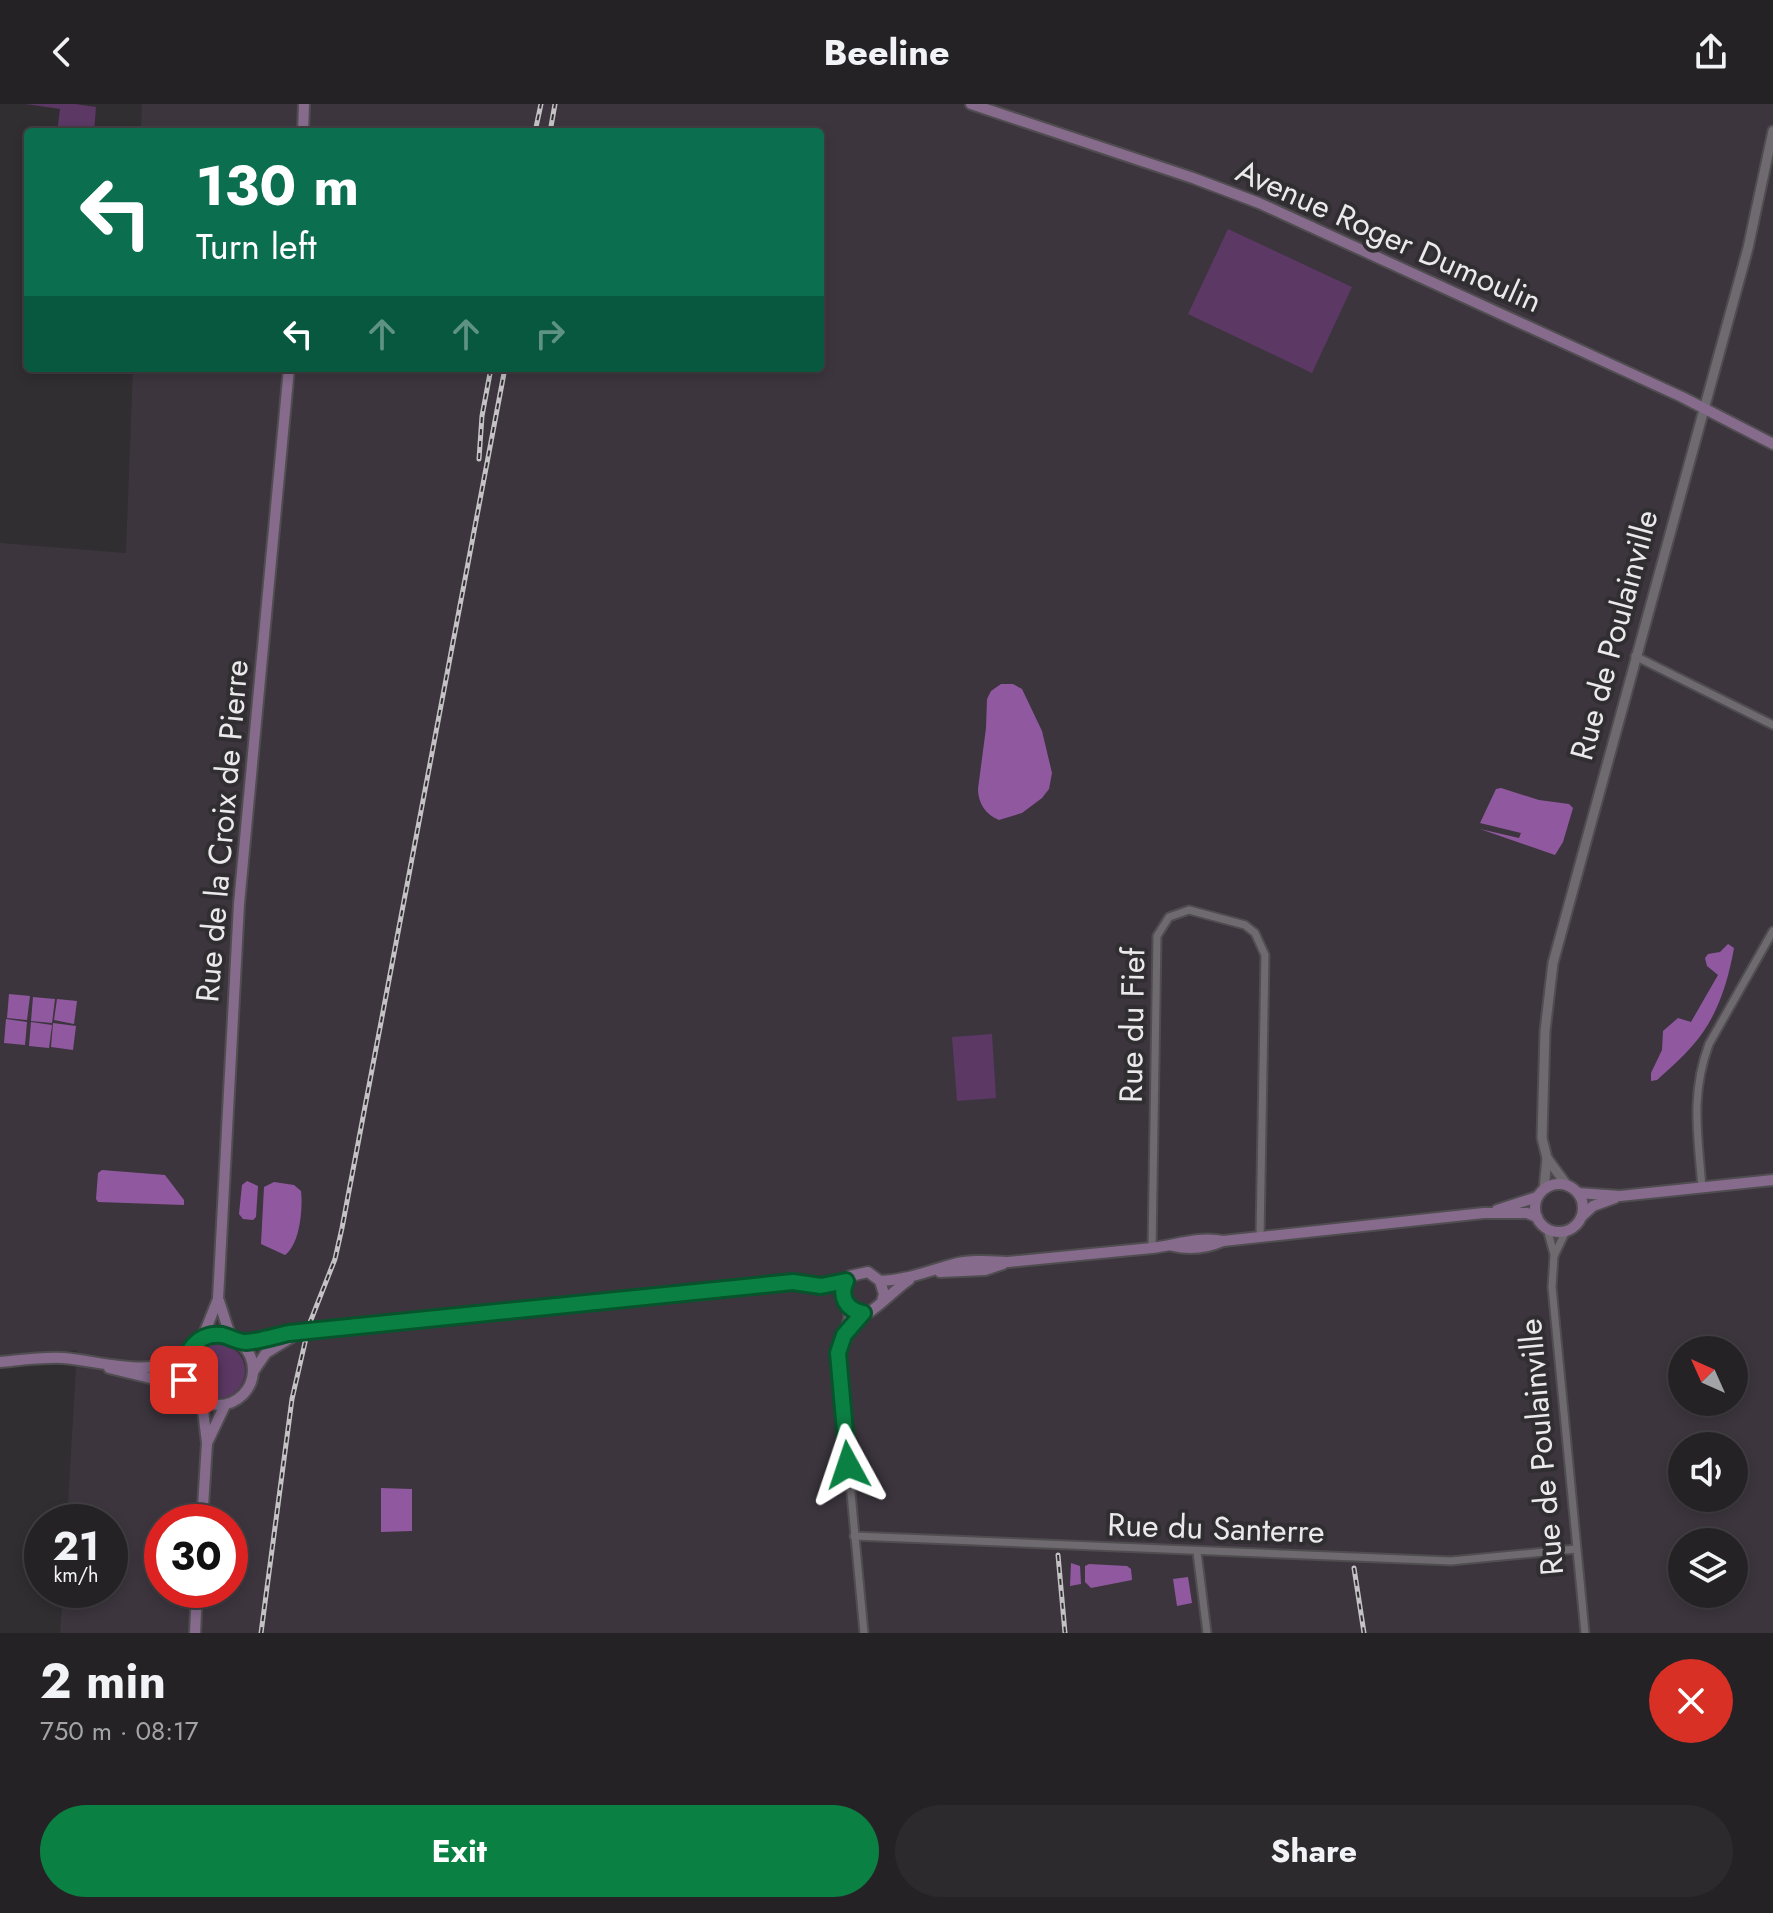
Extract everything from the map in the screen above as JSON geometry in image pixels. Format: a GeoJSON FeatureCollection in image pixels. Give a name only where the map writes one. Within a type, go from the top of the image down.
{"type":"FeatureCollection","features":[{"type":"Feature","properties":{"kind":"main road"},"geometry":{"type":"LineString","coordinates":[[303,128],[304,104]]}},
{"type":"Feature","properties":{"kind":"main road","name":"Avenue Roger Dumoulin"},"geometry":{"type":"LineString","coordinates":[[971,104],[1259,203],[1682,397],[1773,444]]}},
{"type":"Feature","properties":{"kind":"main road","name":"Rue de la Croix de Pierre"},"geometry":{"type":"LineString","coordinates":[[202,1339],[218,1299],[239,904],[289,372]]}},
{"type":"Feature","properties":{"kind":"main road"},"geometry":{"type":"LineString","coordinates":[[1578,1193],[1620,1196],[1772,1182]]}},
{"type":"Feature","properties":{"kind":"main road"},"geometry":{"type":"LineString","coordinates":[[1484,1213],[1540,1193],[1551,1185],[1566,1184],[1582,1200],[1582,1216]]}},
{"type":"Feature","properties":{"kind":"main road"},"geometry":{"type":"LineString","coordinates":[[1537,1217],[1540,1193]]}},
{"type":"Feature","properties":{"kind":"main road"},"geometry":{"type":"LineString","coordinates":[[880,1281],[911,1279],[931,1272],[985,1270],[1008,1262],[1171,1246],[1183,1249],[1210,1247],[1223,1241],[1484,1213],[1527,1213],[1537,1217],[1547,1229],[1566,1231],[1593,1206],[1620,1196]]}},
{"type":"Feature","properties":{"kind":"main road"},"geometry":{"type":"LineString","coordinates":[[234,1340],[793,1282],[821,1286],[846,1281],[856,1272],[863,1271],[873,1274],[880,1281],[882,1301]]}},
{"type":"Feature","properties":{"kind":"main road"},"geometry":{"type":"LineString","coordinates":[[821,1286],[863,1313],[874,1310],[911,1279]]}},
{"type":"Feature","properties":{"kind":"main road"},"geometry":{"type":"LineString","coordinates":[[845,1302],[846,1281]]}},
{"type":"Feature","properties":{"kind":"main road","name":"Rue de la Croix de Pierre"},"geometry":{"type":"LineString","coordinates":[[218,1299],[234,1340]]}},
{"type":"Feature","properties":{"kind":"main road"},"geometry":{"type":"LineString","coordinates":[[185,1356],[182,1372],[187,1387],[202,1402],[225,1405],[244,1393],[266,1353],[299,1334]]}},
{"type":"Feature","properties":{"kind":"main road"},"geometry":{"type":"LineString","coordinates":[[0,1362],[61,1358],[100,1364],[160,1366],[176,1362],[202,1339],[221,1335],[234,1340],[247,1352],[253,1372]]}},
{"type":"Feature","properties":{"kind":"main road"},"geometry":{"type":"LineString","coordinates":[[100,1364],[121,1373],[187,1387]]}},
{"type":"Feature","properties":{"kind":"main road"},"geometry":{"type":"LineString","coordinates":[[202,1402],[207,1443],[203,1504]]}},
{"type":"Feature","properties":{"kind":"main road"},"geometry":{"type":"LineString","coordinates":[[207,1443],[225,1405]]}},
{"type":"Feature","properties":{"kind":"main road"},"geometry":{"type":"LineString","coordinates":[[195,1633],[196,1608]]}},
{"type":"Feature","properties":{"kind":"street","name":"Rue de Poulainville"},"geometry":{"type":"LineString","coordinates":[[1566,1184],[1547,1158],[1542,1138],[1545,1043],[1553,963],[1748,248],[1773,131]]}},
{"type":"Feature","properties":{"kind":"street"},"geometry":{"type":"LineString","coordinates":[[1635,656],[1773,725]]}},
{"type":"Feature","properties":{"kind":"street","name":"Rue du Fief"},"geometry":{"type":"LineString","coordinates":[[1152,1248],[1157,936],[1169,917],[1189,910],[1245,925],[1255,933],[1265,955],[1260,1237]]}},
{"type":"Feature","properties":{"kind":"street"},"geometry":{"type":"LineString","coordinates":[[1702,1188],[1695,1109],[1703,1060],[1773,931]]}},
{"type":"Feature","properties":{"kind":"street","name":"Rue de Poulainville"},"geometry":{"type":"LineString","coordinates":[[1540,1193],[1547,1158]]}},
{"type":"Feature","properties":{"kind":"street","name":"Rue de Poulainville"},"geometry":{"type":"LineString","coordinates":[[1547,1229],[1554,1256],[1552,1287],[1585,1633]]}},
{"type":"Feature","properties":{"kind":"street","name":"Rue de Poulainville"},"geometry":{"type":"LineString","coordinates":[[1554,1256],[1566,1231]]}},
{"type":"Feature","properties":{"kind":"street"},"geometry":{"type":"LineString","coordinates":[[845,1302],[844,1335],[838,1353],[864,1633]]}},
{"type":"Feature","properties":{"kind":"street"},"geometry":{"type":"LineString","coordinates":[[844,1335],[863,1313]]}},
{"type":"Feature","properties":{"kind":"street","name":"Rue du Santerre"},"geometry":{"type":"LineString","coordinates":[[854,1536],[1451,1561],[1576,1549]]}},
{"type":"Feature","properties":{"kind":"street"},"geometry":{"type":"LineString","coordinates":[[1197,1552],[1207,1633]]}},
{"type":"Feature","properties":{"kind":"shaded area"},"geometry":{"type":"Polygon","coordinates":[[[26,104],[96,107],[94,128],[58,128],[60,109],[26,104]]]}},
{"type":"Feature","properties":{"kind":"shaded area"},"geometry":{"type":"Polygon","coordinates":[[[142,104],[1773,104],[1773,1633],[60,1633],[62,1608],[128,1608],[128,1504],[68,1504],[77,1350],[0,1358],[0,543],[126,553],[133,372],[824,372],[824,128],[141,128],[142,104]]]}},
{"type":"Feature","properties":{"kind":"shaded area"},"geometry":{"type":"Polygon","coordinates":[[[1228,229],[1352,287],[1312,373],[1188,314],[1228,229]]]}},
{"type":"Feature","properties":{"kind":"shaded area"},"geometry":{"type":"Polygon","coordinates":[[[1001,684],[1013,684],[1022,689],[1042,731],[1052,773],[1049,789],[1042,798],[1022,813],[999,820],[984,808],[978,789],[987,699],[991,691],[1001,684]]]}},
{"type":"Feature","properties":{"kind":"shaded area"},"geometry":{"type":"Polygon","coordinates":[[[1496,789],[1539,800],[1569,804],[1573,808],[1563,842],[1555,855],[1480,829],[1519,838],[1521,833],[1480,823],[1496,789]]]}},
{"type":"Feature","properties":{"kind":"shaded area"},"geometry":{"type":"Polygon","coordinates":[[[1728,944],[1734,948],[1728,974],[1709,1023],[1684,1054],[1657,1080],[1651,1081],[1651,1073],[1662,1050],[1663,1031],[1678,1018],[1691,1022],[1718,975],[1707,966],[1705,958],[1708,954],[1720,952],[1728,944]]]}},
{"type":"Feature","properties":{"kind":"shaded area"},"geometry":{"type":"Polygon","coordinates":[[[9,994],[30,996],[27,1020],[7,1018],[9,994]]]}},
{"type":"Feature","properties":{"kind":"shaded area"},"geometry":{"type":"Polygon","coordinates":[[[33,997],[55,999],[52,1023],[31,1021],[33,997]]]}},
{"type":"Feature","properties":{"kind":"shaded area"},"geometry":{"type":"Polygon","coordinates":[[[57,999],[77,1001],[74,1024],[54,1020],[57,999]]]}},
{"type":"Feature","properties":{"kind":"shaded area"},"geometry":{"type":"Polygon","coordinates":[[[6,1019],[27,1022],[25,1045],[4,1043],[6,1019]]]}},
{"type":"Feature","properties":{"kind":"shaded area"},"geometry":{"type":"Polygon","coordinates":[[[31,1022],[52,1025],[49,1048],[29,1046],[31,1022]]]}},
{"type":"Feature","properties":{"kind":"shaded area"},"geometry":{"type":"Polygon","coordinates":[[[53,1023],[76,1026],[73,1050],[51,1047],[53,1023]]]}},
{"type":"Feature","properties":{"kind":"shaded area"},"geometry":{"type":"Polygon","coordinates":[[[992,1034],[996,1098],[957,1101],[952,1037],[992,1034]]]}},
{"type":"Feature","properties":{"kind":"shaded area"},"geometry":{"type":"Polygon","coordinates":[[[102,1170],[165,1175],[184,1200],[184,1205],[98,1202],[98,1173],[102,1170]]]}},
{"type":"Feature","properties":{"kind":"shaded area"},"geometry":{"type":"Polygon","coordinates":[[[247,1181],[258,1186],[256,1217],[253,1220],[243,1219],[239,1214],[242,1185],[247,1181]]]}},
{"type":"Feature","properties":{"kind":"shaded area"},"geometry":{"type":"Polygon","coordinates":[[[274,1182],[294,1185],[301,1191],[297,1234],[285,1255],[261,1244],[264,1187],[274,1182]]]}},
{"type":"Feature","properties":{"kind":"shaded area"},"geometry":{"type":"Polygon","coordinates":[[[218,1344],[237,1352],[245,1371],[237,1390],[218,1398],[199,1390],[191,1371],[199,1352],[218,1344]]]}},
{"type":"Feature","properties":{"kind":"shaded area"},"geometry":{"type":"Polygon","coordinates":[[[381,1488],[412,1489],[412,1531],[381,1532],[381,1488]]]}},
{"type":"Feature","properties":{"kind":"shaded area"},"geometry":{"type":"Polygon","coordinates":[[[1071,1563],[1080,1566],[1081,1584],[1070,1586],[1071,1563]]]}},
{"type":"Feature","properties":{"kind":"shaded area"},"geometry":{"type":"Polygon","coordinates":[[[1085,1566],[1127,1566],[1131,1569],[1132,1580],[1091,1588],[1085,1582],[1085,1566]]]}},
{"type":"Feature","properties":{"kind":"shaded area"},"geometry":{"type":"Polygon","coordinates":[[[1188,1577],[1192,1603],[1177,1606],[1173,1579],[1188,1577]]]}},
{"type":"Feature","properties":{"kind":"railway"},"geometry":{"type":"LineString","coordinates":[[536,128],[541,104]]}},
{"type":"Feature","properties":{"kind":"railway"},"geometry":{"type":"LineString","coordinates":[[551,128],[555,104]]}},
{"type":"Feature","properties":{"kind":"railway"},"geometry":{"type":"LineString","coordinates":[[479,459],[482,416],[490,372]]}},
{"type":"Feature","properties":{"kind":"railway"},"geometry":{"type":"LineString","coordinates":[[261,1633],[292,1399],[309,1325],[335,1259],[342,1228],[504,372]]}},
{"type":"Feature","properties":{"kind":"railway"},"geometry":{"type":"LineString","coordinates":[[1058,1555],[1065,1633]]}},
{"type":"Feature","properties":{"kind":"railway"},"geometry":{"type":"LineString","coordinates":[[1354,1568],[1364,1633]]}},
{"type":"Feature","properties":{"kind":"route"},"geometry":{"type":"LineString","coordinates":[[184,1380],[183,1364],[189,1349],[211,1336],[221,1335],[238,1342],[248,1342],[289,1333],[793,1282],[821,1286],[846,1281],[842,1293],[845,1303],[852,1310],[863,1313],[844,1335],[838,1353],[848,1465]]}}]}
